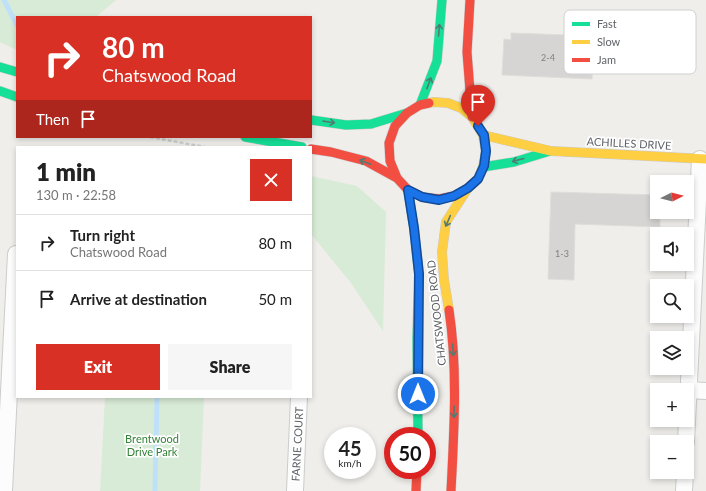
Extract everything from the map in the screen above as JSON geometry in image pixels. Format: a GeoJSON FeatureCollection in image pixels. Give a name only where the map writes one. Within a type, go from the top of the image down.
{"type":"FeatureCollection","features":[{"type":"Feature","properties":{"kind":"main road"},"geometry":{"type":"LineString","coordinates":[[420,105],[437,61],[442,0]]}},
{"type":"Feature","properties":{"kind":"main road","name":"CHATSWOOD ROAD"},"geometry":{"type":"LineString","coordinates":[[470,0],[467,52],[472,117]]}},
{"type":"Feature","properties":{"kind":"main road"},"geometry":{"type":"LineString","coordinates":[[0,66],[16,72]]}},
{"type":"Feature","properties":{"kind":"main road"},"geometry":{"type":"LineString","coordinates":[[0,91],[16,97]]}},
{"type":"Feature","properties":{"kind":"main road","name":"CHATSWOOD ROAD"},"geometry":{"type":"LineString","coordinates":[[434,102],[448,103],[461,108],[472,117],[484,135],[486,151],[484,166],[478,179],[468,188],[454,196],[439,200],[422,197],[408,190],[397,178],[390,161],[389,143],[395,126],[407,113],[420,105],[434,102]]}},
{"type":"Feature","properties":{"kind":"main road"},"geometry":{"type":"LineString","coordinates":[[312,120],[346,125],[371,124],[407,113]]}},
{"type":"Feature","properties":{"kind":"main road","name":"ACHILLES DRIVE"},"geometry":{"type":"LineString","coordinates":[[484,135],[551,150],[703,159]]}},
{"type":"Feature","properties":{"kind":"main road"},"geometry":{"type":"LineString","coordinates":[[251,138],[296,146]]}},
{"type":"Feature","properties":{"kind":"main road"},"geometry":{"type":"LineString","coordinates":[[312,149],[331,152],[366,161],[397,178]]}},
{"type":"Feature","properties":{"kind":"main road","name":"ACHILLES DRIVE"},"geometry":{"type":"LineString","coordinates":[[484,166],[514,162],[551,150]]}},
{"type":"Feature","properties":{"kind":"main road","name":"CHATSWOOD ROAD"},"geometry":{"type":"LineString","coordinates":[[451,491],[454,373],[450,319],[444,280],[442,252],[446,222],[468,188]]}},
{"type":"Feature","properties":{"kind":"main road","name":"CHATSWOOD ROAD"},"geometry":{"type":"LineString","coordinates":[[408,190],[419,274],[417,339],[418,427]]}},
{"type":"Feature","properties":{"kind":"main road"},"geometry":{"type":"LineString","coordinates":[[416,491],[417,479]]}},
{"type":"Feature","properties":{"kind":"street"},"geometry":{"type":"LineString","coordinates":[[689,383],[703,159]]}},
{"type":"Feature","properties":{"kind":"street"},"geometry":{"type":"LineString","coordinates":[[4,491],[16,254]]}},
{"type":"Feature","properties":{"kind":"street"},"geometry":{"type":"LineString","coordinates":[[694,390],[706,391]]}},
{"type":"Feature","properties":{"kind":"street","name":"FARNE COURT"},"geometry":{"type":"LineString","coordinates":[[295,491],[300,398]]}},
{"type":"Feature","properties":{"kind":"street"},"geometry":{"type":"LineString","coordinates":[[684,491],[685,479]]}},
{"type":"Feature","properties":{"kind":"path"},"geometry":{"type":"LineString","coordinates":[[155,138],[199,146]]}},
{"type":"Feature","properties":{"kind":"green space"},"geometry":{"type":"Polygon","coordinates":[[[0,0],[116,0],[97,16],[16,16],[16,50],[0,42],[0,0]]]}},
{"type":"Feature","properties":{"kind":"green space"},"geometry":{"type":"Polygon","coordinates":[[[312,176],[357,186],[386,212],[383,331],[351,283],[312,235],[312,176]]]}},
{"type":"Feature","properties":{"kind":"green space","name":"Brentwood Drive Park"},"geometry":{"type":"Polygon","coordinates":[[[105,398],[204,398],[200,491],[100,491],[105,398]]]}},
{"type":"Feature","properties":{"kind":"building"},"geometry":{"type":"Polygon","coordinates":[[[511,33],[564,35],[564,74],[592,74],[592,79],[502,75],[504,39],[511,40],[511,33]]]}},
{"type":"Feature","properties":{"kind":"building"},"geometry":{"type":"Polygon","coordinates":[[[551,192],[650,195],[650,219],[660,219],[660,227],[575,224],[574,280],[548,279],[551,192]]]}},
{"type":"Feature","properties":{"kind":"waterway"},"geometry":{"type":"LineString","coordinates":[[4,0],[16,23]]}},
{"type":"Feature","properties":{"kind":"waterway"},"geometry":{"type":"LineString","coordinates":[[155,491],[157,398]]}},
{"type":"Feature","properties":{"kind":"traffic: fast"},"geometry":{"type":"LineString","coordinates":[[420,105],[437,61],[442,0]]}},
{"type":"Feature","properties":{"kind":"traffic: fast"},"geometry":{"type":"LineString","coordinates":[[0,67],[16,72]]}},
{"type":"Feature","properties":{"kind":"traffic: fast"},"geometry":{"type":"LineString","coordinates":[[0,91],[16,97]]}},
{"type":"Feature","properties":{"kind":"traffic: fast"},"geometry":{"type":"LineString","coordinates":[[312,120],[346,125],[371,124],[407,113]]}},
{"type":"Feature","properties":{"kind":"traffic: fast"},"geometry":{"type":"LineString","coordinates":[[251,138],[296,146]]}},
{"type":"Feature","properties":{"kind":"traffic: fast"},"geometry":{"type":"LineString","coordinates":[[483,167],[514,162],[550,151]]}},
{"type":"Feature","properties":{"kind":"traffic: fast"},"geometry":{"type":"LineString","coordinates":[[408,190],[419,274],[417,339],[418,427]]}},
{"type":"Feature","properties":{"kind":"traffic: slow"},"geometry":{"type":"LineString","coordinates":[[429,103],[448,103],[461,108],[472,117],[483,135],[486,151],[483,167],[478,179],[468,188],[446,222],[442,252],[444,280],[449,310]]}},
{"type":"Feature","properties":{"kind":"traffic: slow"},"geometry":{"type":"LineString","coordinates":[[483,135],[551,151],[706,159]]}},
{"type":"Feature","properties":{"kind":"traffic: jam"},"geometry":{"type":"LineString","coordinates":[[470,0],[467,52],[472,117]]}},
{"type":"Feature","properties":{"kind":"traffic: jam"},"geometry":{"type":"LineString","coordinates":[[429,103],[420,105],[407,113],[395,126],[389,143],[390,161],[397,178],[408,190],[422,197],[439,199],[454,196],[468,188]]}},
{"type":"Feature","properties":{"kind":"traffic: jam"},"geometry":{"type":"LineString","coordinates":[[312,149],[331,152],[366,161],[397,178]]}},
{"type":"Feature","properties":{"kind":"traffic: jam"},"geometry":{"type":"LineString","coordinates":[[449,310],[454,355],[454,423],[451,491]]}},
{"type":"Feature","properties":{"kind":"traffic: jam"},"geometry":{"type":"LineString","coordinates":[[416,491],[417,479]]}},
{"type":"Feature","properties":{"kind":"route"},"geometry":{"type":"LineString","coordinates":[[418,394],[417,339],[419,274],[408,190],[422,197],[439,200],[454,196],[468,188],[478,179],[484,166],[486,151],[484,135],[478,126]]}}]}
